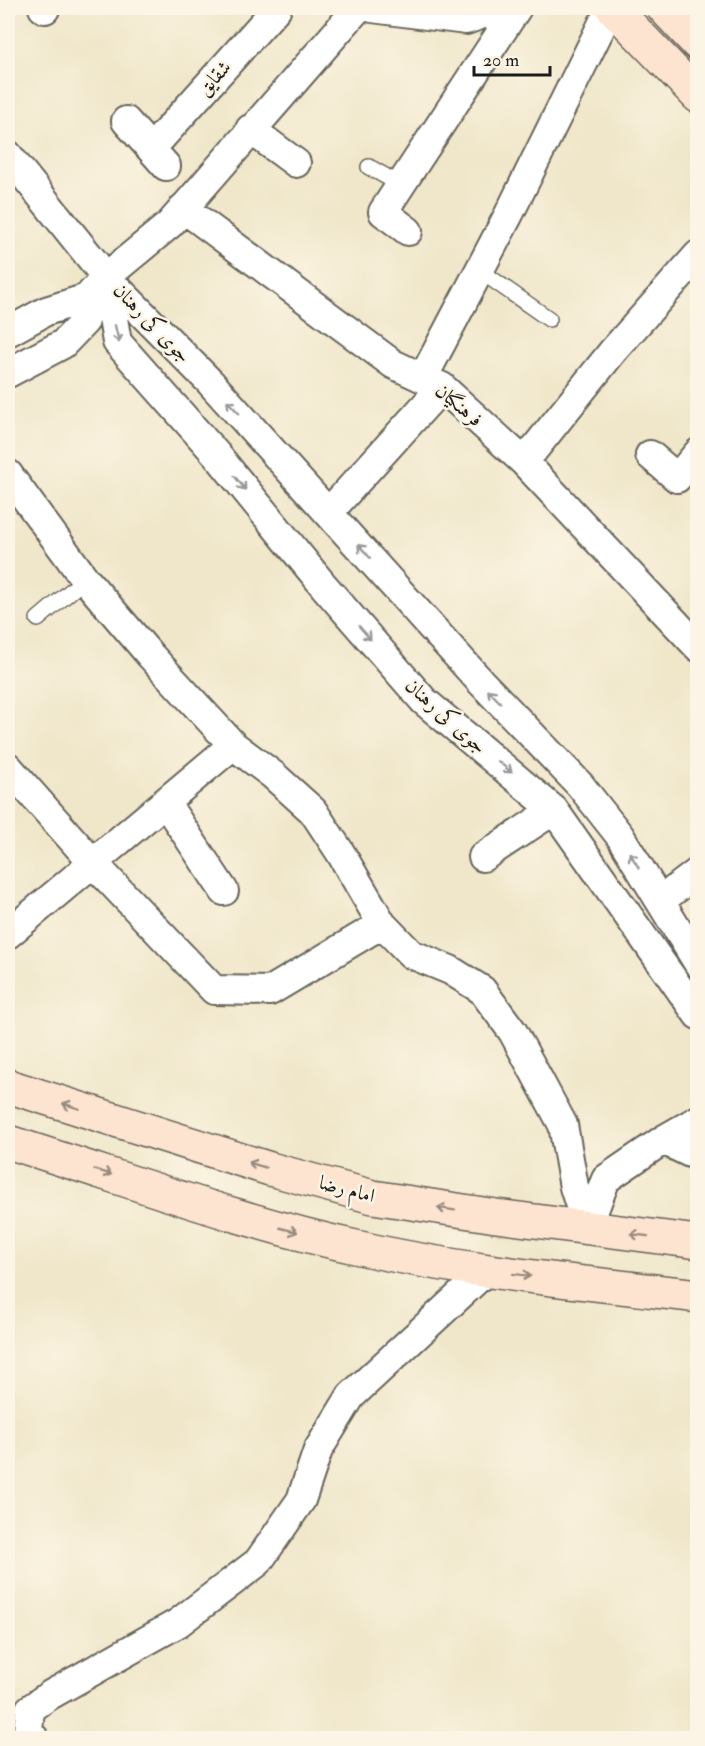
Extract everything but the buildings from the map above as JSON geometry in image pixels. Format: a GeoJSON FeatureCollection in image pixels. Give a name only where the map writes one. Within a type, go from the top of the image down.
{"type":"FeatureCollection","features":[{"type":"Feature","properties":{"kind":"main road"},"geometry":{"type":"LineString","coordinates":[[664,8],[698,44]]}},
{"type":"Feature","properties":{"kind":"main road"},"geometry":{"type":"LineString","coordinates":[[615,9],[698,96]]}},
{"type":"Feature","properties":{"kind":"main road","name":"امام رضا"},"geometry":{"type":"LineString","coordinates":[[8,1086],[270,1168],[373,1197],[698,1242]]}},
{"type":"Feature","properties":{"kind":"main road"},"geometry":{"type":"LineString","coordinates":[[8,1142],[266,1224],[360,1248],[486,1271],[698,1296]]}},
{"type":"Feature","properties":{"kind":"street","name":"شقایق"},"geometry":{"type":"LineString","coordinates":[[126,121],[158,158],[277,8]]}},
{"type":"Feature","properties":{"kind":"street"},"geometry":{"type":"LineString","coordinates":[[8,332],[46,310],[87,298],[106,277],[170,224],[250,129],[358,8]]}},
{"type":"Feature","properties":{"kind":"street"},"geometry":{"type":"LineString","coordinates":[[372,8],[466,20],[500,8]]}},
{"type":"Feature","properties":{"kind":"street"},"geometry":{"type":"LineString","coordinates":[[408,231],[383,212],[517,8]]}},
{"type":"Feature","properties":{"kind":"street"},"geometry":{"type":"LineString","coordinates":[[329,512],[432,382],[479,270],[603,23],[615,9]]}},
{"type":"Feature","properties":{"kind":"street"},"geometry":{"type":"LineString","coordinates":[[250,129],[296,163]]}},
{"type":"Feature","properties":{"kind":"street"},"geometry":{"type":"LineString","coordinates":[[8,155],[106,277]]}},
{"type":"Feature","properties":{"kind":"street","name":"فرهنگیان"},"geometry":{"type":"LineString","coordinates":[[183,208],[393,364],[432,382],[524,462],[698,647]]}},
{"type":"Feature","properties":{"kind":"street"},"geometry":{"type":"LineString","coordinates":[[524,462],[613,351],[698,255]]}},
{"type":"Feature","properties":{"kind":"street","name":"جوی کی رهنان"},"geometry":{"type":"LineString","coordinates":[[106,277],[210,382],[481,682],[580,785],[620,836],[698,963]]}},
{"type":"Feature","properties":{"kind":"street","name":"جوی کی رهنان"},"geometry":{"type":"LineString","coordinates":[[106,277],[117,342],[217,455],[324,586],[424,701],[554,810],[698,1015]]}},
{"type":"Feature","properties":{"kind":"street"},"geometry":{"type":"LineString","coordinates":[[8,373],[63,344],[85,321],[87,298]]}},
{"type":"Feature","properties":{"kind":"street"},"geometry":{"type":"LineString","coordinates":[[650,454],[677,478],[698,453]]}},
{"type":"Feature","properties":{"kind":"street"},"geometry":{"type":"LineString","coordinates":[[8,474],[85,579],[233,745],[273,775],[313,811],[382,924],[411,954],[450,970],[482,990],[513,1032],[563,1125],[574,1187],[586,1228]]}},
{"type":"Feature","properties":{"kind":"street"},"geometry":{"type":"LineString","coordinates":[[8,934],[233,745]]}},
{"type":"Feature","properties":{"kind":"street"},"geometry":{"type":"LineString","coordinates":[[8,767],[93,863],[214,990],[270,991],[382,924]]}},
{"type":"Feature","properties":{"kind":"street"},"geometry":{"type":"LineString","coordinates":[[165,802],[224,891]]}},
{"type":"Feature","properties":{"kind":"street"},"geometry":{"type":"LineString","coordinates":[[483,857],[554,810]]}},
{"type":"Feature","properties":{"kind":"street"},"geometry":{"type":"LineString","coordinates":[[660,901],[698,872]]}},
{"type":"Feature","properties":{"kind":"street"},"geometry":{"type":"LineString","coordinates":[[586,1228],[606,1179],[663,1140],[698,1120]]}},
{"type":"Feature","properties":{"kind":"street"},"geometry":{"type":"LineString","coordinates":[[663,1140],[690,1153],[698,1151]]}},
{"type":"Feature","properties":{"kind":"street"},"geometry":{"type":"LineString","coordinates":[[34,1738],[28,1731],[30,1709],[50,1695],[178,1623],[258,1562],[301,1500],[318,1450],[351,1396],[486,1271]]}},
{"type":"Feature","properties":{"kind":"lane"},"geometry":{"type":"LineString","coordinates":[[369,167],[401,185]]}},
{"type":"Feature","properties":{"kind":"lane"},"geometry":{"type":"LineString","coordinates":[[479,270],[549,319]]}},
{"type":"Feature","properties":{"kind":"lane"},"geometry":{"type":"LineString","coordinates":[[38,619],[85,579]]}}]}
